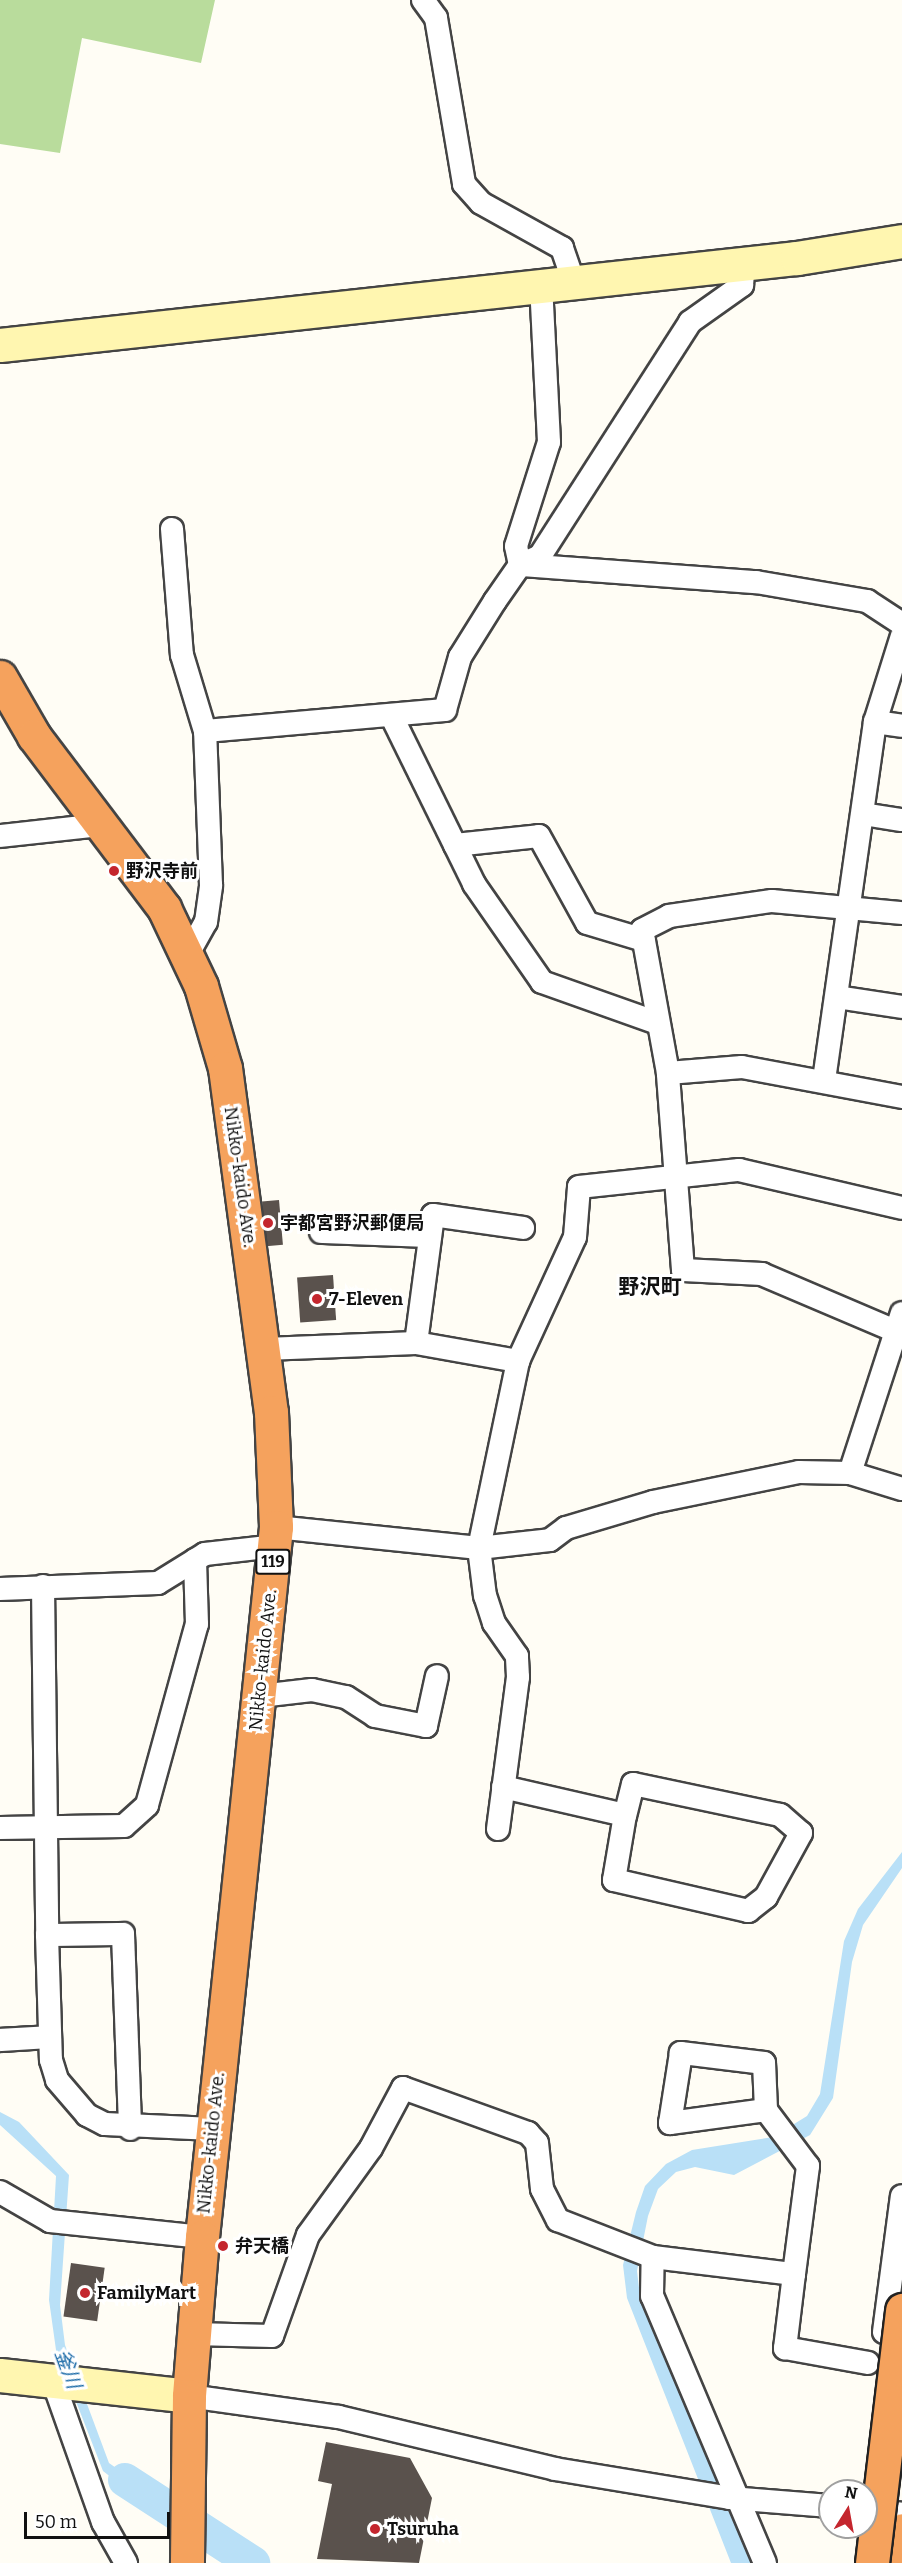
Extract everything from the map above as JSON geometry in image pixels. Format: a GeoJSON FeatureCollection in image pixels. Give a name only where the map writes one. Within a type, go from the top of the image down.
{"type":"FeatureCollection","features":[{"type":"Feature","properties":{"kind":"highway","name":"Nikko-kaido Ave."},"geometry":{"type":"LineString","coordinates":[[0,678],[34,736],[164,908],[188,954],[225,1068],[265,1349],[275,1536],[202,2237],[189,2396],[185,2521],[187,2563]]}},
{"type":"Feature","properties":{"kind":"highway"},"geometry":{"type":"LineString","coordinates":[[872,2563],[902,2310]]}},
{"type":"Feature","properties":{"kind":"highway"},"geometry":{"type":"LineString","coordinates":[[898,2563],[902,2530]]}},
{"type":"Feature","properties":{"kind":"street"},"geometry":{"type":"LineString","coordinates":[[423,0],[436,18],[464,184],[481,203],[562,248],[574,283]]}},
{"type":"Feature","properties":{"kind":"street"},"geometry":{"type":"LineString","coordinates":[[0,345],[797,258],[902,241]]}},
{"type":"Feature","properties":{"kind":"street"},"geometry":{"type":"LineString","coordinates":[[797,258],[902,256]]}},
{"type":"Feature","properties":{"kind":"street"},"geometry":{"type":"LineString","coordinates":[[205,731],[392,717],[445,710],[460,657],[520,565],[540,556],[690,322],[742,285],[744,264]]}},
{"type":"Feature","properties":{"kind":"street"},"geometry":{"type":"LineString","coordinates":[[520,565],[516,546],[549,442],[541,286]]}},
{"type":"Feature","properties":{"kind":"street"},"geometry":{"type":"LineString","coordinates":[[172,529],[182,655],[205,731],[211,885],[206,922],[188,954]]}},
{"type":"Feature","properties":{"kind":"street"},"geometry":{"type":"LineString","coordinates":[[520,565],[756,582],[867,601],[902,624]]}},
{"type":"Feature","properties":{"kind":"street"},"geometry":{"type":"LineString","coordinates":[[824,1080],[852,906],[875,722],[902,636]]}},
{"type":"Feature","properties":{"kind":"street"},"geometry":{"type":"LineString","coordinates":[[392,717],[474,884],[542,982],[658,1023]]}},
{"type":"Feature","properties":{"kind":"street"},"geometry":{"type":"LineString","coordinates":[[875,722],[902,726]]}},
{"type":"Feature","properties":{"kind":"street"},"geometry":{"type":"LineString","coordinates":[[863,814],[902,820]]}},
{"type":"Feature","properties":{"kind":"street"},"geometry":{"type":"LineString","coordinates":[[0,836],[100,825]]}},
{"type":"Feature","properties":{"kind":"street"},"geometry":{"type":"LineString","coordinates":[[455,846],[539,836],[587,923],[644,940]]}},
{"type":"Feature","properties":{"kind":"street"},"geometry":{"type":"LineString","coordinates":[[850,1473],[898,1322],[762,1274],[683,1270],[679,1174],[668,1073],[642,930],[669,916],[772,901],[902,912]]}},
{"type":"Feature","properties":{"kind":"street"},"geometry":{"type":"LineString","coordinates":[[837,997],[902,1007]]}},
{"type":"Feature","properties":{"kind":"street"},"geometry":{"type":"LineString","coordinates":[[668,1073],[742,1067],[824,1080],[902,1097]]}},
{"type":"Feature","properties":{"kind":"street"},"geometry":{"type":"LineString","coordinates":[[498,1829],[516,1656],[494,1623],[479,1548],[518,1361],[575,1237],[579,1187],[679,1174],[740,1170],[902,1208]]}},
{"type":"Feature","properties":{"kind":"street"},"geometry":{"type":"LineString","coordinates":[[416,1343],[433,1215],[523,1228]]}},
{"type":"Feature","properties":{"kind":"street"},"geometry":{"type":"LineString","coordinates":[[321,1232],[430,1236]]}},
{"type":"Feature","properties":{"kind":"street"},"geometry":{"type":"LineString","coordinates":[[265,1349],[416,1343],[518,1361]]}},
{"type":"Feature","properties":{"kind":"street"},"geometry":{"type":"LineString","coordinates":[[0,1589],[158,1583],[195,1560],[275,1536],[479,1548],[550,1540],[566,1528],[740,1480],[799,1472],[850,1473],[902,1489]]}},
{"type":"Feature","properties":{"kind":"street"},"geometry":{"type":"LineString","coordinates":[[0,1828],[124,1826],[147,1805],[197,1624],[195,1560]]}},
{"type":"Feature","properties":{"kind":"street"},"geometry":{"type":"LineString","coordinates":[[43,1586],[47,1935],[50,2037],[57,2080],[87,2115],[130,2129],[213,2129]]}},
{"type":"Feature","properties":{"kind":"street"},"geometry":{"type":"LineString","coordinates":[[260,1696],[312,1690],[346,1697],[375,1716],[426,1726],[437,1676]]}},
{"type":"Feature","properties":{"kind":"street"},"geometry":{"type":"LineString","coordinates":[[633,1785],[780,1815],[801,1833],[766,1897],[748,1911],[614,1880],[625,1815],[633,1785]]}},
{"type":"Feature","properties":{"kind":"street"},"geometry":{"type":"LineString","coordinates":[[503,1787],[625,1815]]}},
{"type":"Feature","properties":{"kind":"street"},"geometry":{"type":"LineString","coordinates":[[47,1935],[123,1934],[130,2129]]}},
{"type":"Feature","properties":{"kind":"street"},"geometry":{"type":"LineString","coordinates":[[0,2040],[50,2037]]}},
{"type":"Feature","properties":{"kind":"street"},"geometry":{"type":"LineString","coordinates":[[766,2110],[670,2123],[681,2053],[764,2063],[766,2110],[808,2166],[785,2348],[868,2363]]}},
{"type":"Feature","properties":{"kind":"street"},"geometry":{"type":"LineString","coordinates":[[194,2334],[272,2336],[308,2235],[370,2148],[403,2088],[528,2133],[537,2143],[542,2189],[558,2220],[653,2257],[794,2274]]}},
{"type":"Feature","properties":{"kind":"street"},"geometry":{"type":"LineString","coordinates":[[0,2192],[60,2222],[202,2237]]}},
{"type":"Feature","properties":{"kind":"street"},"geometry":{"type":"LineString","coordinates":[[866,2479],[902,2196]]}},
{"type":"Feature","properties":{"kind":"street"},"geometry":{"type":"LineString","coordinates":[[653,2257],[652,2296],[765,2563]]}},
{"type":"Feature","properties":{"kind":"street"},"geometry":{"type":"LineString","coordinates":[[0,2375],[189,2396],[339,2416],[555,2469],[739,2499],[818,2505]]}},
{"type":"Feature","properties":{"kind":"street"},"geometry":{"type":"LineString","coordinates":[[67,2382],[103,2522],[126,2563]]}},
{"type":"Feature","properties":{"kind":"street"},"geometry":{"type":"LineString","coordinates":[[878,2511],[902,2514]]}},
{"type":"Feature","properties":{"kind":"street"},"geometry":{"type":"LineString","coordinates":[[857,2563],[860,2539]]}},
{"type":"Feature","properties":{"kind":"green space"},"geometry":{"type":"Polygon","coordinates":[[[0,0],[215,0],[201,63],[82,38],[60,153],[0,144],[0,0]]]}},
{"type":"Feature","properties":{"kind":"water"},"geometry":{"type":"Polygon","coordinates":[[[902,1852],[902,1868],[863,1925],[852,1962],[833,2098],[810,2135],[734,2175],[695,2167],[676,2172],[658,2189],[648,2216],[637,2271],[640,2296],[752,2563],[731,2563],[627,2298],[623,2265],[645,2186],[666,2164],[692,2150],[773,2137],[807,2116],[820,2094],[844,1941],[858,1909],[902,1852]]]}},
{"type":"Feature","properties":{"kind":"water"},"geometry":{"type":"Polygon","coordinates":[[[0,2112],[19,2122],[69,2175],[60,2305],[65,2345],[109,2463],[165,2502],[163,2518],[103,2471],[56,2350],[49,2300],[56,2176],[0,2125],[0,2112]]]}},
{"type":"Feature","properties":{"kind":"water"},"geometry":{"type":"Polygon","coordinates":[[[202,2519],[260,2563],[239,2563],[201,2537],[202,2519]]]}},
{"type":"Feature","properties":{"kind":"building","name":"宇都宮野沢郵便局"},"geometry":{"type":"Polygon","coordinates":[[[279,1200],[283,1245],[266,1246],[262,1201],[279,1200]]]}},
{"type":"Feature","properties":{"kind":"building","name":"7-Eleven"},"geometry":{"type":"Polygon","coordinates":[[[333,1275],[336,1320],[300,1322],[297,1278],[333,1275]]]}},
{"type":"Feature","properties":{"kind":"building","name":"FamilyMart"},"geometry":{"type":"Polygon","coordinates":[[[71,2263],[105,2268],[97,2321],[63,2316],[71,2263]]]}},
{"type":"Feature","properties":{"kind":"building","name":"Tsuruha"},"geometry":{"type":"Polygon","coordinates":[[[326,2442],[410,2458],[432,2498],[419,2563],[317,2559],[332,2484],[318,2481],[326,2442]]]}},
{"type":"Feature","properties":{"kind":"waterway","name":"釜川"},"geometry":{"type":"LineString","coordinates":[[125,2480],[253,2563]]}},
{"type":"Feature","properties":{"kind":"place","name":"野沢寺前"},"geometry":{"type":"Point","coordinates":[114,871]}},
{"type":"Feature","properties":{"kind":"place","name":"宇都宮野沢郵便局"},"geometry":{"type":"Point","coordinates":[268,1223]}},
{"type":"Feature","properties":{"kind":"place","name":"7-Eleven"},"geometry":{"type":"Point","coordinates":[317,1299]}},
{"type":"Feature","properties":{"kind":"place","name":"弁天橋"},"geometry":{"type":"Point","coordinates":[223,2246]}},
{"type":"Feature","properties":{"kind":"place","name":"FamilyMart"},"geometry":{"type":"Point","coordinates":[85,2293]}},
{"type":"Feature","properties":{"kind":"place","name":"Tsuruha"},"geometry":{"type":"Point","coordinates":[375,2529]}},
{"type":"Feature","properties":{"kind":"district","name":"野沢町"},"geometry":{"type":"Point","coordinates":[650,1287]}}]}
